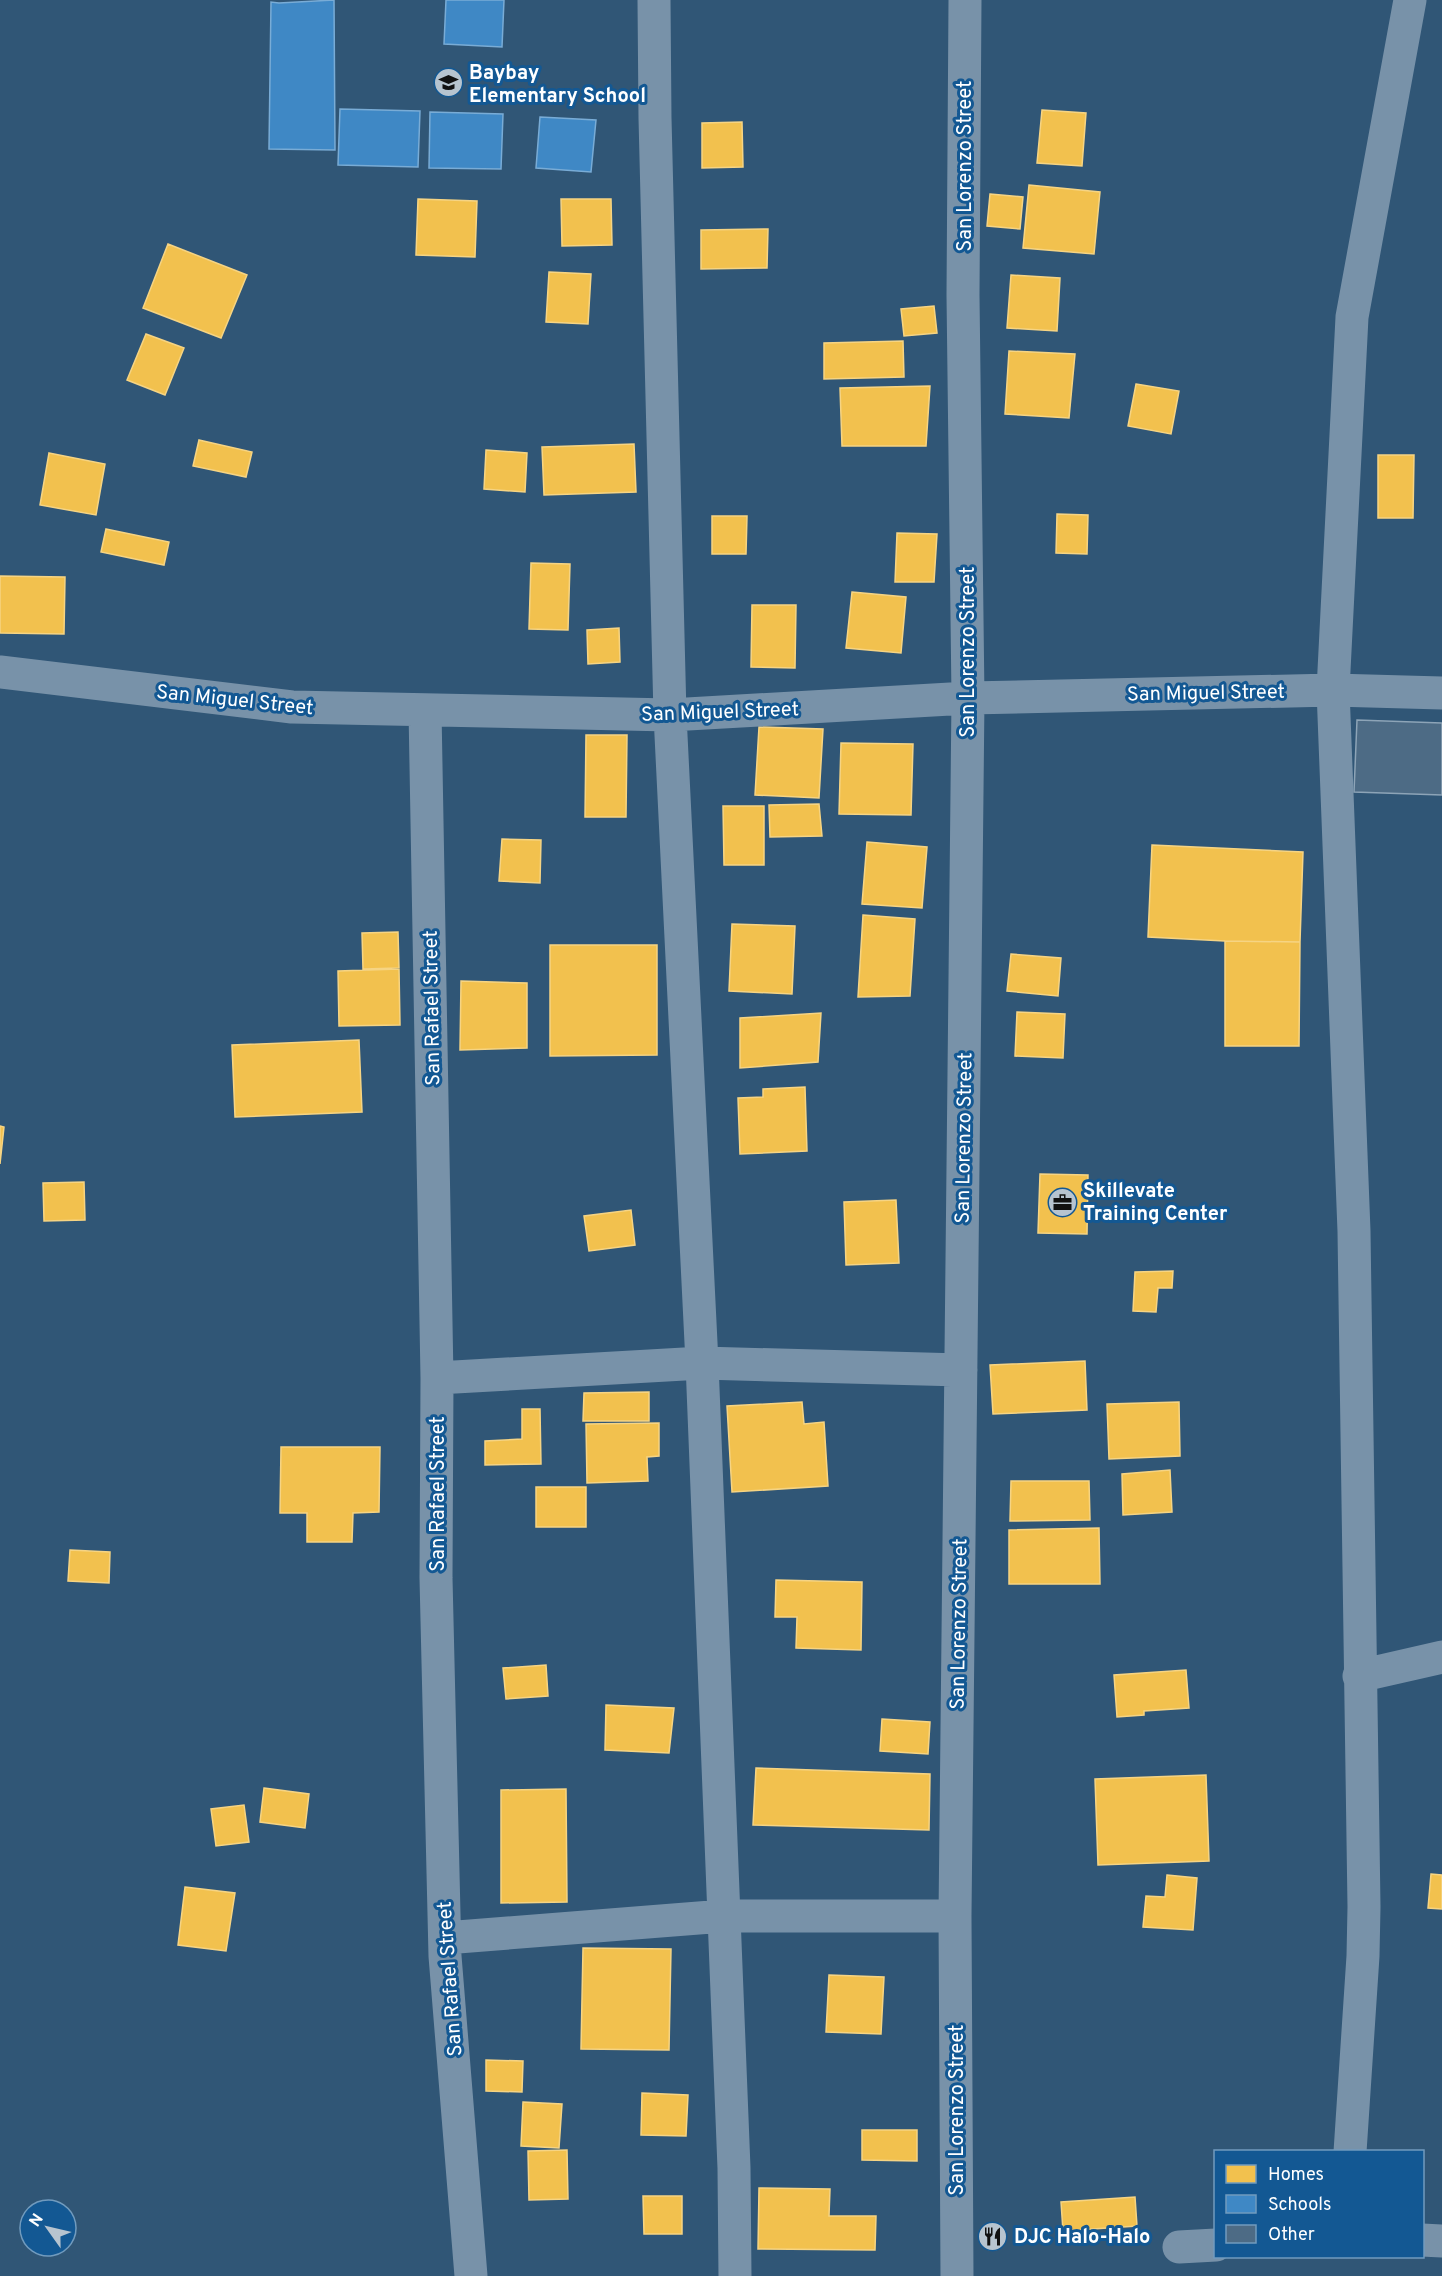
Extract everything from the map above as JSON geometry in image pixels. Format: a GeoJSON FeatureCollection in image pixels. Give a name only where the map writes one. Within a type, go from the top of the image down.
{"type":"FeatureCollection","features":[{"type":"Feature","properties":{"kind":"street"},"geometry":{"type":"LineString","coordinates":[[654,0],[654,118],[670,715],[702,1363],[734,2168],[735,2276]]}},
{"type":"Feature","properties":{"kind":"street","name":"San Lorenzo Street"},"geometry":{"type":"LineString","coordinates":[[957,2276],[955,1916],[968,698],[963,295],[965,0]]}},
{"type":"Feature","properties":{"kind":"street"},"geometry":{"type":"LineString","coordinates":[[1350,2150],[1363,1956],[1354,1231],[1333,690],[1352,317],[1410,0]]}},
{"type":"Feature","properties":{"kind":"street","name":"San Miguel Street"},"geometry":{"type":"LineString","coordinates":[[0,672],[292,707],[670,715],[968,698],[1333,690],[1442,693]]}},
{"type":"Feature","properties":{"kind":"street","name":"San Rafael Street"},"geometry":{"type":"LineString","coordinates":[[425,710],[437,1378],[436,1578],[445,1938],[471,2276]]}},
{"type":"Feature","properties":{"kind":"street"},"geometry":{"type":"LineString","coordinates":[[437,1378],[702,1363],[961,1370]]}},
{"type":"Feature","properties":{"kind":"street"},"geometry":{"type":"LineString","coordinates":[[1359,1676],[1442,1657]]}},
{"type":"Feature","properties":{"kind":"street"},"geometry":{"type":"LineString","coordinates":[[445,1938],[724,1917],[955,1916]]}},
{"type":"Feature","properties":{"kind":"street"},"geometry":{"type":"LineString","coordinates":[[1424,2240],[1442,2241]]}},
{"type":"Feature","properties":{"kind":"street"},"geometry":{"type":"LineString","coordinates":[[1179,2247],[1214,2245]]}},
{"type":"Feature","properties":{"kind":"building: Homes"},"geometry":{"type":"Polygon","coordinates":[[[1042,110],[1086,113],[1082,166],[1037,163],[1042,110]]]}},
{"type":"Feature","properties":{"kind":"building: Homes"},"geometry":{"type":"Polygon","coordinates":[[[742,122],[743,167],[702,168],[702,123],[742,122]]]}},
{"type":"Feature","properties":{"kind":"building: Homes"},"geometry":{"type":"Polygon","coordinates":[[[1029,185],[1100,192],[1094,254],[1023,248],[1029,185]]]}},
{"type":"Feature","properties":{"kind":"building: Homes"},"geometry":{"type":"Polygon","coordinates":[[[990,194],[1023,197],[1020,229],[987,226],[990,194]]]}},
{"type":"Feature","properties":{"kind":"building: Homes"},"geometry":{"type":"Polygon","coordinates":[[[418,199],[477,201],[475,257],[416,255],[418,199]]]}},
{"type":"Feature","properties":{"kind":"building: Homes"},"geometry":{"type":"Polygon","coordinates":[[[561,199],[611,199],[612,245],[562,246],[561,199]]]}},
{"type":"Feature","properties":{"kind":"building: Homes"},"geometry":{"type":"Polygon","coordinates":[[[768,229],[767,268],[701,269],[701,230],[768,229]]]}},
{"type":"Feature","properties":{"kind":"building: Homes"},"geometry":{"type":"Polygon","coordinates":[[[168,244],[247,275],[221,338],[143,308],[168,244]]]}},
{"type":"Feature","properties":{"kind":"building: Homes"},"geometry":{"type":"Polygon","coordinates":[[[549,272],[591,274],[588,324],[546,322],[549,272]]]}},
{"type":"Feature","properties":{"kind":"building: Homes"},"geometry":{"type":"Polygon","coordinates":[[[1011,275],[1060,278],[1057,331],[1007,328],[1011,275]]]}},
{"type":"Feature","properties":{"kind":"building: Homes"},"geometry":{"type":"Polygon","coordinates":[[[934,306],[937,333],[904,336],[901,309],[934,306]]]}},
{"type":"Feature","properties":{"kind":"building: Homes"},"geometry":{"type":"Polygon","coordinates":[[[146,334],[184,348],[165,395],[127,380],[146,334]]]}},
{"type":"Feature","properties":{"kind":"building: Homes"},"geometry":{"type":"Polygon","coordinates":[[[903,341],[904,377],[824,379],[824,343],[903,341]]]}},
{"type":"Feature","properties":{"kind":"building: Homes"},"geometry":{"type":"Polygon","coordinates":[[[1009,351],[1075,354],[1069,418],[1005,414],[1009,351]]]}},
{"type":"Feature","properties":{"kind":"building: Homes"},"geometry":{"type":"Polygon","coordinates":[[[1136,384],[1179,391],[1171,434],[1128,426],[1136,384]]]}},
{"type":"Feature","properties":{"kind":"building: Homes"},"geometry":{"type":"Polygon","coordinates":[[[930,386],[926,446],[842,446],[840,388],[930,386]]]}},
{"type":"Feature","properties":{"kind":"building: Homes"},"geometry":{"type":"Polygon","coordinates":[[[199,440],[252,452],[246,477],[193,466],[199,440]]]}},
{"type":"Feature","properties":{"kind":"building: Homes"},"geometry":{"type":"Polygon","coordinates":[[[634,444],[636,492],[544,495],[542,447],[634,444]]]}},
{"type":"Feature","properties":{"kind":"building: Homes"},"geometry":{"type":"Polygon","coordinates":[[[486,450],[527,453],[525,492],[484,489],[486,450]]]}},
{"type":"Feature","properties":{"kind":"building: Homes"},"geometry":{"type":"Polygon","coordinates":[[[49,453],[105,464],[96,515],[40,505],[49,453]]]}},
{"type":"Feature","properties":{"kind":"building: Homes"},"geometry":{"type":"Polygon","coordinates":[[[1378,455],[1414,455],[1413,518],[1378,518],[1378,455]]]}},
{"type":"Feature","properties":{"kind":"building: Homes"},"geometry":{"type":"Polygon","coordinates":[[[1057,514],[1088,515],[1087,554],[1056,553],[1057,514]]]}},
{"type":"Feature","properties":{"kind":"building: Homes"},"geometry":{"type":"Polygon","coordinates":[[[712,516],[747,516],[746,554],[712,554],[712,516]]]}},
{"type":"Feature","properties":{"kind":"building: Homes"},"geometry":{"type":"Polygon","coordinates":[[[106,529],[169,542],[164,565],[101,552],[106,529]]]}},
{"type":"Feature","properties":{"kind":"building: Homes"},"geometry":{"type":"Polygon","coordinates":[[[897,533],[937,534],[934,582],[895,582],[897,533]]]}},
{"type":"Feature","properties":{"kind":"building: Homes"},"geometry":{"type":"Polygon","coordinates":[[[531,563],[570,564],[568,630],[529,629],[531,563]]]}},
{"type":"Feature","properties":{"kind":"building: Homes"},"geometry":{"type":"Polygon","coordinates":[[[0,576],[65,577],[64,634],[0,633],[0,576]]]}},
{"type":"Feature","properties":{"kind":"building: Homes"},"geometry":{"type":"Polygon","coordinates":[[[852,592],[906,597],[901,653],[846,648],[852,592]]]}},
{"type":"Feature","properties":{"kind":"building: Homes"},"geometry":{"type":"Polygon","coordinates":[[[752,605],[796,605],[795,668],[751,667],[752,605]]]}},
{"type":"Feature","properties":{"kind":"building: Homes"},"geometry":{"type":"Polygon","coordinates":[[[619,628],[620,662],[588,664],[587,630],[619,628]]]}},
{"type":"Feature","properties":{"kind":"building: Homes"},"geometry":{"type":"Polygon","coordinates":[[[759,727],[823,729],[819,798],[755,795],[759,727]]]}},
{"type":"Feature","properties":{"kind":"building: Homes"},"geometry":{"type":"Polygon","coordinates":[[[586,735],[627,735],[626,817],[585,817],[586,735]]]}},
{"type":"Feature","properties":{"kind":"building: Homes"},"geometry":{"type":"Polygon","coordinates":[[[841,743],[913,744],[911,815],[839,814],[841,743]]]}},
{"type":"Feature","properties":{"kind":"building: Homes"},"geometry":{"type":"Polygon","coordinates":[[[819,804],[822,836],[770,837],[769,805],[819,804]]]}},
{"type":"Feature","properties":{"kind":"building: Homes"},"geometry":{"type":"Polygon","coordinates":[[[723,806],[764,806],[764,865],[724,865],[723,806]]]}},
{"type":"Feature","properties":{"kind":"building: Homes"},"geometry":{"type":"Polygon","coordinates":[[[502,839],[541,840],[540,883],[499,881],[502,839]]]}},
{"type":"Feature","properties":{"kind":"building: Homes"},"geometry":{"type":"Polygon","coordinates":[[[867,842],[927,847],[922,908],[862,904],[867,842]]]}},
{"type":"Feature","properties":{"kind":"building: Homes"},"geometry":{"type":"Polygon","coordinates":[[[1152,845],[1303,852],[1300,942],[1148,937],[1152,845]]]}},
{"type":"Feature","properties":{"kind":"building: Homes"},"geometry":{"type":"Polygon","coordinates":[[[863,915],[915,919],[910,996],[858,997],[863,915]]]}},
{"type":"Feature","properties":{"kind":"building: Homes"},"geometry":{"type":"Polygon","coordinates":[[[732,924],[795,926],[792,994],[729,991],[732,924]]]}},
{"type":"Feature","properties":{"kind":"building: Homes"},"geometry":{"type":"Polygon","coordinates":[[[398,932],[399,968],[363,969],[362,933],[398,932]]]}},
{"type":"Feature","properties":{"kind":"building: Homes"},"geometry":{"type":"Polygon","coordinates":[[[1225,941],[1300,942],[1299,1046],[1225,1046],[1225,941]]]}},
{"type":"Feature","properties":{"kind":"building: Homes"},"geometry":{"type":"Polygon","coordinates":[[[550,945],[657,945],[657,1055],[550,1056],[550,945]]]}},
{"type":"Feature","properties":{"kind":"building: Homes"},"geometry":{"type":"Polygon","coordinates":[[[1011,954],[1061,958],[1058,996],[1007,991],[1011,954]]]}},
{"type":"Feature","properties":{"kind":"building: Homes"},"geometry":{"type":"Polygon","coordinates":[[[399,969],[400,1025],[339,1026],[338,971],[399,969]]]}},
{"type":"Feature","properties":{"kind":"building: Homes"},"geometry":{"type":"Polygon","coordinates":[[[461,981],[527,983],[527,1048],[460,1050],[461,981]]]}},
{"type":"Feature","properties":{"kind":"building: Homes"},"geometry":{"type":"Polygon","coordinates":[[[1017,1012],[1065,1014],[1063,1058],[1015,1056],[1017,1012]]]}},
{"type":"Feature","properties":{"kind":"building: Homes"},"geometry":{"type":"Polygon","coordinates":[[[821,1013],[818,1062],[740,1068],[740,1018],[821,1013]]]}},
{"type":"Feature","properties":{"kind":"building: Homes"},"geometry":{"type":"Polygon","coordinates":[[[359,1040],[362,1112],[235,1117],[232,1045],[359,1040]]]}},
{"type":"Feature","properties":{"kind":"building: Homes"},"geometry":{"type":"Polygon","coordinates":[[[805,1087],[807,1151],[740,1154],[738,1098],[763,1097],[763,1089],[805,1087]]]}},
{"type":"Feature","properties":{"kind":"building: Homes"},"geometry":{"type":"Polygon","coordinates":[[[0,1126],[4,1127],[0,1164],[0,1126]]]}},
{"type":"Feature","properties":{"kind":"building: Homes"},"geometry":{"type":"Polygon","coordinates":[[[1040,1174],[1088,1175],[1087,1234],[1038,1233],[1040,1174]]]}},
{"type":"Feature","properties":{"kind":"building: Homes"},"geometry":{"type":"Polygon","coordinates":[[[84,1182],[85,1220],[44,1221],[43,1183],[84,1182]]]}},
{"type":"Feature","properties":{"kind":"building: Homes"},"geometry":{"type":"Polygon","coordinates":[[[896,1200],[899,1263],[846,1265],[844,1202],[896,1200]]]}},
{"type":"Feature","properties":{"kind":"building: Homes"},"geometry":{"type":"Polygon","coordinates":[[[631,1210],[635,1245],[589,1251],[584,1216],[631,1210]]]}},
{"type":"Feature","properties":{"kind":"building: Homes"},"geometry":{"type":"Polygon","coordinates":[[[1173,1271],[1172,1288],[1158,1288],[1156,1312],[1133,1311],[1135,1272],[1173,1271]]]}},
{"type":"Feature","properties":{"kind":"building: Homes"},"geometry":{"type":"Polygon","coordinates":[[[1085,1361],[1087,1410],[993,1414],[990,1365],[1085,1361]]]}},
{"type":"Feature","properties":{"kind":"building: Homes"},"geometry":{"type":"Polygon","coordinates":[[[649,1392],[649,1421],[583,1421],[584,1393],[649,1392]]]}},
{"type":"Feature","properties":{"kind":"building: Homes"},"geometry":{"type":"Polygon","coordinates":[[[802,1402],[804,1424],[824,1422],[828,1486],[732,1492],[727,1406],[802,1402]]]}},
{"type":"Feature","properties":{"kind":"building: Homes"},"geometry":{"type":"Polygon","coordinates":[[[1179,1402],[1180,1456],[1109,1459],[1107,1404],[1179,1402]]]}},
{"type":"Feature","properties":{"kind":"building: Homes"},"geometry":{"type":"Polygon","coordinates":[[[522,1409],[540,1409],[541,1464],[485,1465],[485,1441],[522,1439],[522,1409]]]}},
{"type":"Feature","properties":{"kind":"building: Homes"},"geometry":{"type":"Polygon","coordinates":[[[659,1423],[659,1456],[647,1457],[648,1481],[587,1483],[586,1424],[659,1423]]]}},
{"type":"Feature","properties":{"kind":"building: Homes"},"geometry":{"type":"Polygon","coordinates":[[[281,1447],[380,1447],[379,1512],[353,1513],[352,1542],[307,1542],[307,1513],[280,1513],[281,1447]]]}},
{"type":"Feature","properties":{"kind":"building: Homes"},"geometry":{"type":"Polygon","coordinates":[[[1170,1470],[1172,1512],[1123,1515],[1122,1474],[1170,1470]]]}},
{"type":"Feature","properties":{"kind":"building: Homes"},"geometry":{"type":"Polygon","coordinates":[[[1011,1481],[1089,1481],[1090,1520],[1010,1521],[1011,1481]]]}},
{"type":"Feature","properties":{"kind":"building: Homes"},"geometry":{"type":"Polygon","coordinates":[[[536,1487],[586,1487],[586,1527],[536,1527],[536,1487]]]}},
{"type":"Feature","properties":{"kind":"building: Homes"},"geometry":{"type":"Polygon","coordinates":[[[1099,1528],[1100,1584],[1009,1584],[1009,1530],[1099,1528]]]}},
{"type":"Feature","properties":{"kind":"building: Homes"},"geometry":{"type":"Polygon","coordinates":[[[70,1550],[110,1552],[109,1583],[68,1581],[70,1550]]]}},
{"type":"Feature","properties":{"kind":"building: Homes"},"geometry":{"type":"Polygon","coordinates":[[[776,1580],[862,1582],[861,1650],[796,1648],[797,1617],[775,1617],[776,1580]]]}},
{"type":"Feature","properties":{"kind":"building: Homes"},"geometry":{"type":"Polygon","coordinates":[[[546,1665],[548,1696],[506,1699],[503,1668],[546,1665]]]}},
{"type":"Feature","properties":{"kind":"building: Homes"},"geometry":{"type":"Polygon","coordinates":[[[1186,1670],[1189,1708],[1144,1711],[1144,1715],[1117,1717],[1114,1675],[1186,1670]]]}},
{"type":"Feature","properties":{"kind":"building: Homes"},"geometry":{"type":"Polygon","coordinates":[[[606,1705],[674,1708],[669,1753],[605,1750],[606,1705]]]}},
{"type":"Feature","properties":{"kind":"building: Homes"},"geometry":{"type":"Polygon","coordinates":[[[882,1719],[930,1722],[928,1754],[880,1751],[882,1719]]]}},
{"type":"Feature","properties":{"kind":"building: Homes"},"geometry":{"type":"Polygon","coordinates":[[[756,1768],[930,1774],[929,1830],[753,1825],[756,1768]]]}},
{"type":"Feature","properties":{"kind":"building: Homes"},"geometry":{"type":"Polygon","coordinates":[[[1206,1775],[1209,1861],[1098,1865],[1095,1779],[1206,1775]]]}},
{"type":"Feature","properties":{"kind":"building: Homes"},"geometry":{"type":"Polygon","coordinates":[[[264,1788],[309,1794],[305,1828],[260,1822],[264,1788]]]}},
{"type":"Feature","properties":{"kind":"building: Homes"},"geometry":{"type":"Polygon","coordinates":[[[566,1789],[567,1902],[501,1903],[501,1790],[566,1789]]]}},
{"type":"Feature","properties":{"kind":"building: Homes"},"geometry":{"type":"Polygon","coordinates":[[[244,1805],[249,1842],[216,1846],[211,1809],[244,1805]]]}},
{"type":"Feature","properties":{"kind":"building: Homes"},"geometry":{"type":"Polygon","coordinates":[[[1431,1874],[1442,1875],[1442,1909],[1428,1908],[1431,1874]]]}},
{"type":"Feature","properties":{"kind":"building: Homes"},"geometry":{"type":"Polygon","coordinates":[[[1167,1875],[1197,1878],[1193,1930],[1143,1927],[1146,1896],[1165,1897],[1167,1875]]]}},
{"type":"Feature","properties":{"kind":"building: Homes"},"geometry":{"type":"Polygon","coordinates":[[[185,1887],[235,1893],[226,1951],[178,1945],[185,1887]]]}},
{"type":"Feature","properties":{"kind":"building: Homes"},"geometry":{"type":"Polygon","coordinates":[[[583,1948],[671,1949],[669,2050],[581,2049],[583,1948]]]}},
{"type":"Feature","properties":{"kind":"building: Homes"},"geometry":{"type":"Polygon","coordinates":[[[829,1975],[884,1977],[881,2034],[826,2032],[829,1975]]]}},
{"type":"Feature","properties":{"kind":"building: Homes"},"geometry":{"type":"Polygon","coordinates":[[[486,2060],[523,2061],[522,2092],[486,2091],[486,2060]]]}},
{"type":"Feature","properties":{"kind":"building: Homes"},"geometry":{"type":"Polygon","coordinates":[[[642,2093],[688,2095],[686,2136],[641,2135],[642,2093]]]}},
{"type":"Feature","properties":{"kind":"building: Homes"},"geometry":{"type":"Polygon","coordinates":[[[523,2102],[562,2104],[559,2148],[521,2146],[523,2102]]]}},
{"type":"Feature","properties":{"kind":"building: Homes"},"geometry":{"type":"Polygon","coordinates":[[[862,2130],[917,2130],[917,2161],[862,2160],[862,2130]]]}},
{"type":"Feature","properties":{"kind":"building: Homes"},"geometry":{"type":"Polygon","coordinates":[[[567,2150],[568,2199],[529,2200],[528,2151],[567,2150]]]}},
{"type":"Feature","properties":{"kind":"building: Homes"},"geometry":{"type":"Polygon","coordinates":[[[759,2188],[830,2189],[829,2216],[876,2216],[875,2250],[758,2249],[759,2188]]]}},
{"type":"Feature","properties":{"kind":"building: Homes"},"geometry":{"type":"Polygon","coordinates":[[[643,2196],[682,2196],[682,2234],[644,2234],[643,2196]]]}},
{"type":"Feature","properties":{"kind":"building: Homes"},"geometry":{"type":"Polygon","coordinates":[[[1135,2197],[1137,2226],[1063,2231],[1061,2202],[1135,2197]]]}},
{"type":"Feature","properties":{"kind":"building: Schools"},"geometry":{"type":"Polygon","coordinates":[[[334,0],[335,150],[269,149],[271,2],[334,0]]]}},
{"type":"Feature","properties":{"kind":"building: Schools"},"geometry":{"type":"Polygon","coordinates":[[[446,0],[504,0],[502,47],[444,44],[446,0]]]}},
{"type":"Feature","properties":{"kind":"building: Schools"},"geometry":{"type":"Polygon","coordinates":[[[340,109],[420,111],[418,167],[338,165],[340,109]]]}},
{"type":"Feature","properties":{"kind":"building: Schools"},"geometry":{"type":"Polygon","coordinates":[[[430,112],[503,114],[501,169],[429,168],[430,112]]]}},
{"type":"Feature","properties":{"kind":"building: Schools"},"geometry":{"type":"Polygon","coordinates":[[[540,117],[596,120],[591,172],[536,168],[540,117]]]}},
{"type":"Feature","properties":{"kind":"building: Other"},"geometry":{"type":"Polygon","coordinates":[[[1357,720],[1442,723],[1442,795],[1354,792],[1357,720]]]}},
{"type":"Feature","properties":{"kind":"place","name":"Baybay Elementary School"},"geometry":{"type":"Point","coordinates":[448,83]}},
{"type":"Feature","properties":{"kind":"place","name":"Skillevate Training Center"},"geometry":{"type":"Point","coordinates":[1062,1202]}},
{"type":"Feature","properties":{"kind":"place","name":"DJC Halo-Halo"},"geometry":{"type":"Point","coordinates":[993,2236]}}]}
